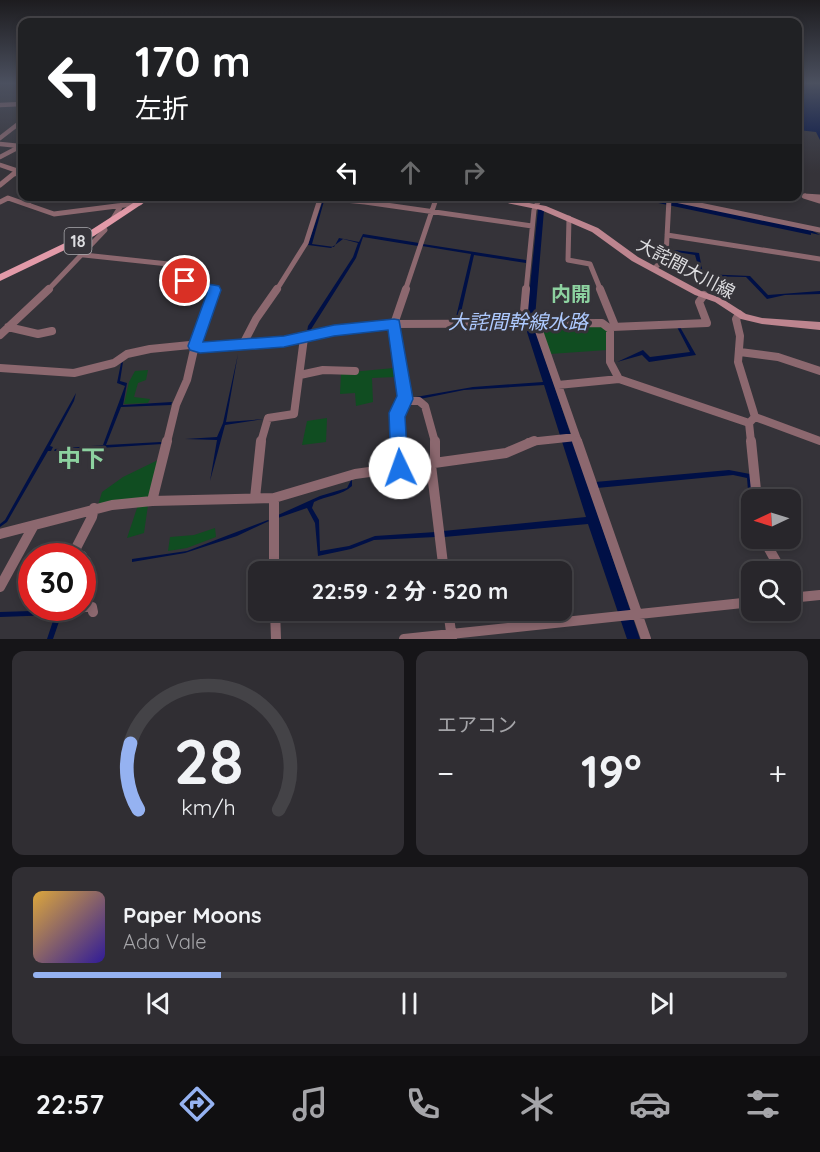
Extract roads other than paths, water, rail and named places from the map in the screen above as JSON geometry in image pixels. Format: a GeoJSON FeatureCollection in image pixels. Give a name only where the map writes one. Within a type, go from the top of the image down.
{"type":"FeatureCollection","features":[{"type":"Feature","properties":{"kind":"main road","name":"18"},"geometry":{"type":"LineString","coordinates":[[0,278],[107,225],[144,201]]}},
{"type":"Feature","properties":{"kind":"main road","name":"大詫間大川線"},"geometry":{"type":"LineString","coordinates":[[506,201],[537,206],[569,218],[608,237],[625,253],[704,295],[718,300],[739,315],[754,320],[820,326]]}},
{"type":"Feature","properties":{"kind":"street"},"geometry":{"type":"LineString","coordinates":[[0,138],[18,124]]}},
{"type":"Feature","properties":{"kind":"street"},"geometry":{"type":"LineString","coordinates":[[0,144],[18,146]]}},
{"type":"Feature","properties":{"kind":"street"},"geometry":{"type":"LineString","coordinates":[[0,157],[18,148]]}},
{"type":"Feature","properties":{"kind":"street"},"geometry":{"type":"LineString","coordinates":[[0,165],[18,171],[0,185]]}},
{"type":"Feature","properties":{"kind":"street"},"geometry":{"type":"LineString","coordinates":[[802,194],[820,197]]}},
{"type":"Feature","properties":{"kind":"street"},"geometry":{"type":"LineString","coordinates":[[0,202],[8,198],[18,201]]}},
{"type":"Feature","properties":{"kind":"street"},"geometry":{"type":"LineString","coordinates":[[19,201],[54,214],[142,203]]}},
{"type":"Feature","properties":{"kind":"street"},"geometry":{"type":"LineString","coordinates":[[0,335],[84,255],[105,230],[124,201]]}},
{"type":"Feature","properties":{"kind":"street"},"geometry":{"type":"LineString","coordinates":[[244,342],[251,325],[304,249],[316,219],[320,201]]}},
{"type":"Feature","properties":{"kind":"street"},"geometry":{"type":"LineString","coordinates":[[351,201],[532,226]]}},
{"type":"Feature","properties":{"kind":"street"},"geometry":{"type":"LineString","coordinates":[[405,399],[395,322],[435,201]]}},
{"type":"Feature","properties":{"kind":"street"},"geometry":{"type":"LineString","coordinates":[[523,321],[534,210],[539,201]]}},
{"type":"Feature","properties":{"kind":"street"},"geometry":{"type":"LineString","coordinates":[[654,269],[665,259],[669,202],[820,231]]}},
{"type":"Feature","properties":{"kind":"street"},"geometry":{"type":"LineString","coordinates":[[569,218],[568,260],[590,264],[612,327],[609,357],[612,369],[619,379]]}},
{"type":"Feature","properties":{"kind":"street"},"geometry":{"type":"LineString","coordinates":[[667,235],[820,259]]}},
{"type":"Feature","properties":{"kind":"street"},"geometry":{"type":"LineString","coordinates":[[84,255],[189,267],[185,281],[187,285],[215,290],[195,346],[191,368],[176,405],[152,501]]}},
{"type":"Feature","properties":{"kind":"street"},"geometry":{"type":"LineString","coordinates":[[0,368],[74,373],[114,363],[127,354],[141,351],[179,345],[195,346],[304,338],[334,330],[395,322],[523,321],[534,324],[602,323],[612,327],[707,323],[699,302],[704,295]]}},
{"type":"Feature","properties":{"kind":"street"},"geometry":{"type":"LineString","coordinates":[[739,315],[736,319],[740,352],[738,362],[753,421],[749,439],[756,489]]}},
{"type":"Feature","properties":{"kind":"street"},"geometry":{"type":"LineString","coordinates":[[534,324],[538,328],[646,639]]}},
{"type":"Feature","properties":{"kind":"street"},"geometry":{"type":"LineString","coordinates":[[8,327],[38,334],[52,331]]}},
{"type":"Feature","properties":{"kind":"street"},"geometry":{"type":"LineString","coordinates":[[255,498],[264,424],[272,417],[294,414],[304,338]]}},
{"type":"Feature","properties":{"kind":"street"},"geometry":{"type":"LineString","coordinates":[[740,352],[778,357],[820,370]]}},
{"type":"Feature","properties":{"kind":"street"},"geometry":{"type":"LineString","coordinates":[[300,375],[323,370],[356,371]]}},
{"type":"Feature","properties":{"kind":"street"},"geometry":{"type":"LineString","coordinates":[[558,385],[619,379],[820,441]]}},
{"type":"Feature","properties":{"kind":"street"},"geometry":{"type":"LineString","coordinates":[[405,399],[409,402],[423,403],[436,441],[433,464],[443,561]]}},
{"type":"Feature","properties":{"kind":"street"},"geometry":{"type":"LineString","coordinates":[[400,468],[397,413],[401,411],[401,401],[405,399]]}},
{"type":"Feature","properties":{"kind":"street"},"geometry":{"type":"LineString","coordinates":[[0,534],[94,508],[152,501],[274,498],[355,474],[506,453],[532,441],[576,437]]}},
{"type":"Feature","properties":{"kind":"street"},"geometry":{"type":"LineString","coordinates":[[274,498],[274,561]]}},
{"type":"Feature","properties":{"kind":"street"},"geometry":{"type":"LineString","coordinates":[[79,543],[94,508]]}},
{"type":"Feature","properties":{"kind":"street"},"geometry":{"type":"LineString","coordinates":[[0,587],[34,525]]}},
{"type":"Feature","properties":{"kind":"street"},"geometry":{"type":"LineString","coordinates":[[801,594],[820,595]]}},
{"type":"Feature","properties":{"kind":"street"},"geometry":{"type":"LineString","coordinates":[[404,639],[452,636],[741,603]]}},
{"type":"Feature","properties":{"kind":"street"},"geometry":{"type":"LineString","coordinates":[[275,621],[276,639]]}},
{"type":"Feature","properties":{"kind":"street"},"geometry":{"type":"LineString","coordinates":[[450,621],[452,636]]}},
{"type":"Feature","properties":{"kind":"district","name":"内開"},"geometry":{"type":"Point","coordinates":[571,293]}},
{"type":"Feature","properties":{"kind":"district","name":"中下"},"geometry":{"type":"Point","coordinates":[81,458]}},
{"type":"Feature","properties":{"kind":"water label","name":"大詫間幹線水路"},"geometry":{"type":"Point","coordinates":[518,321]}}]}
